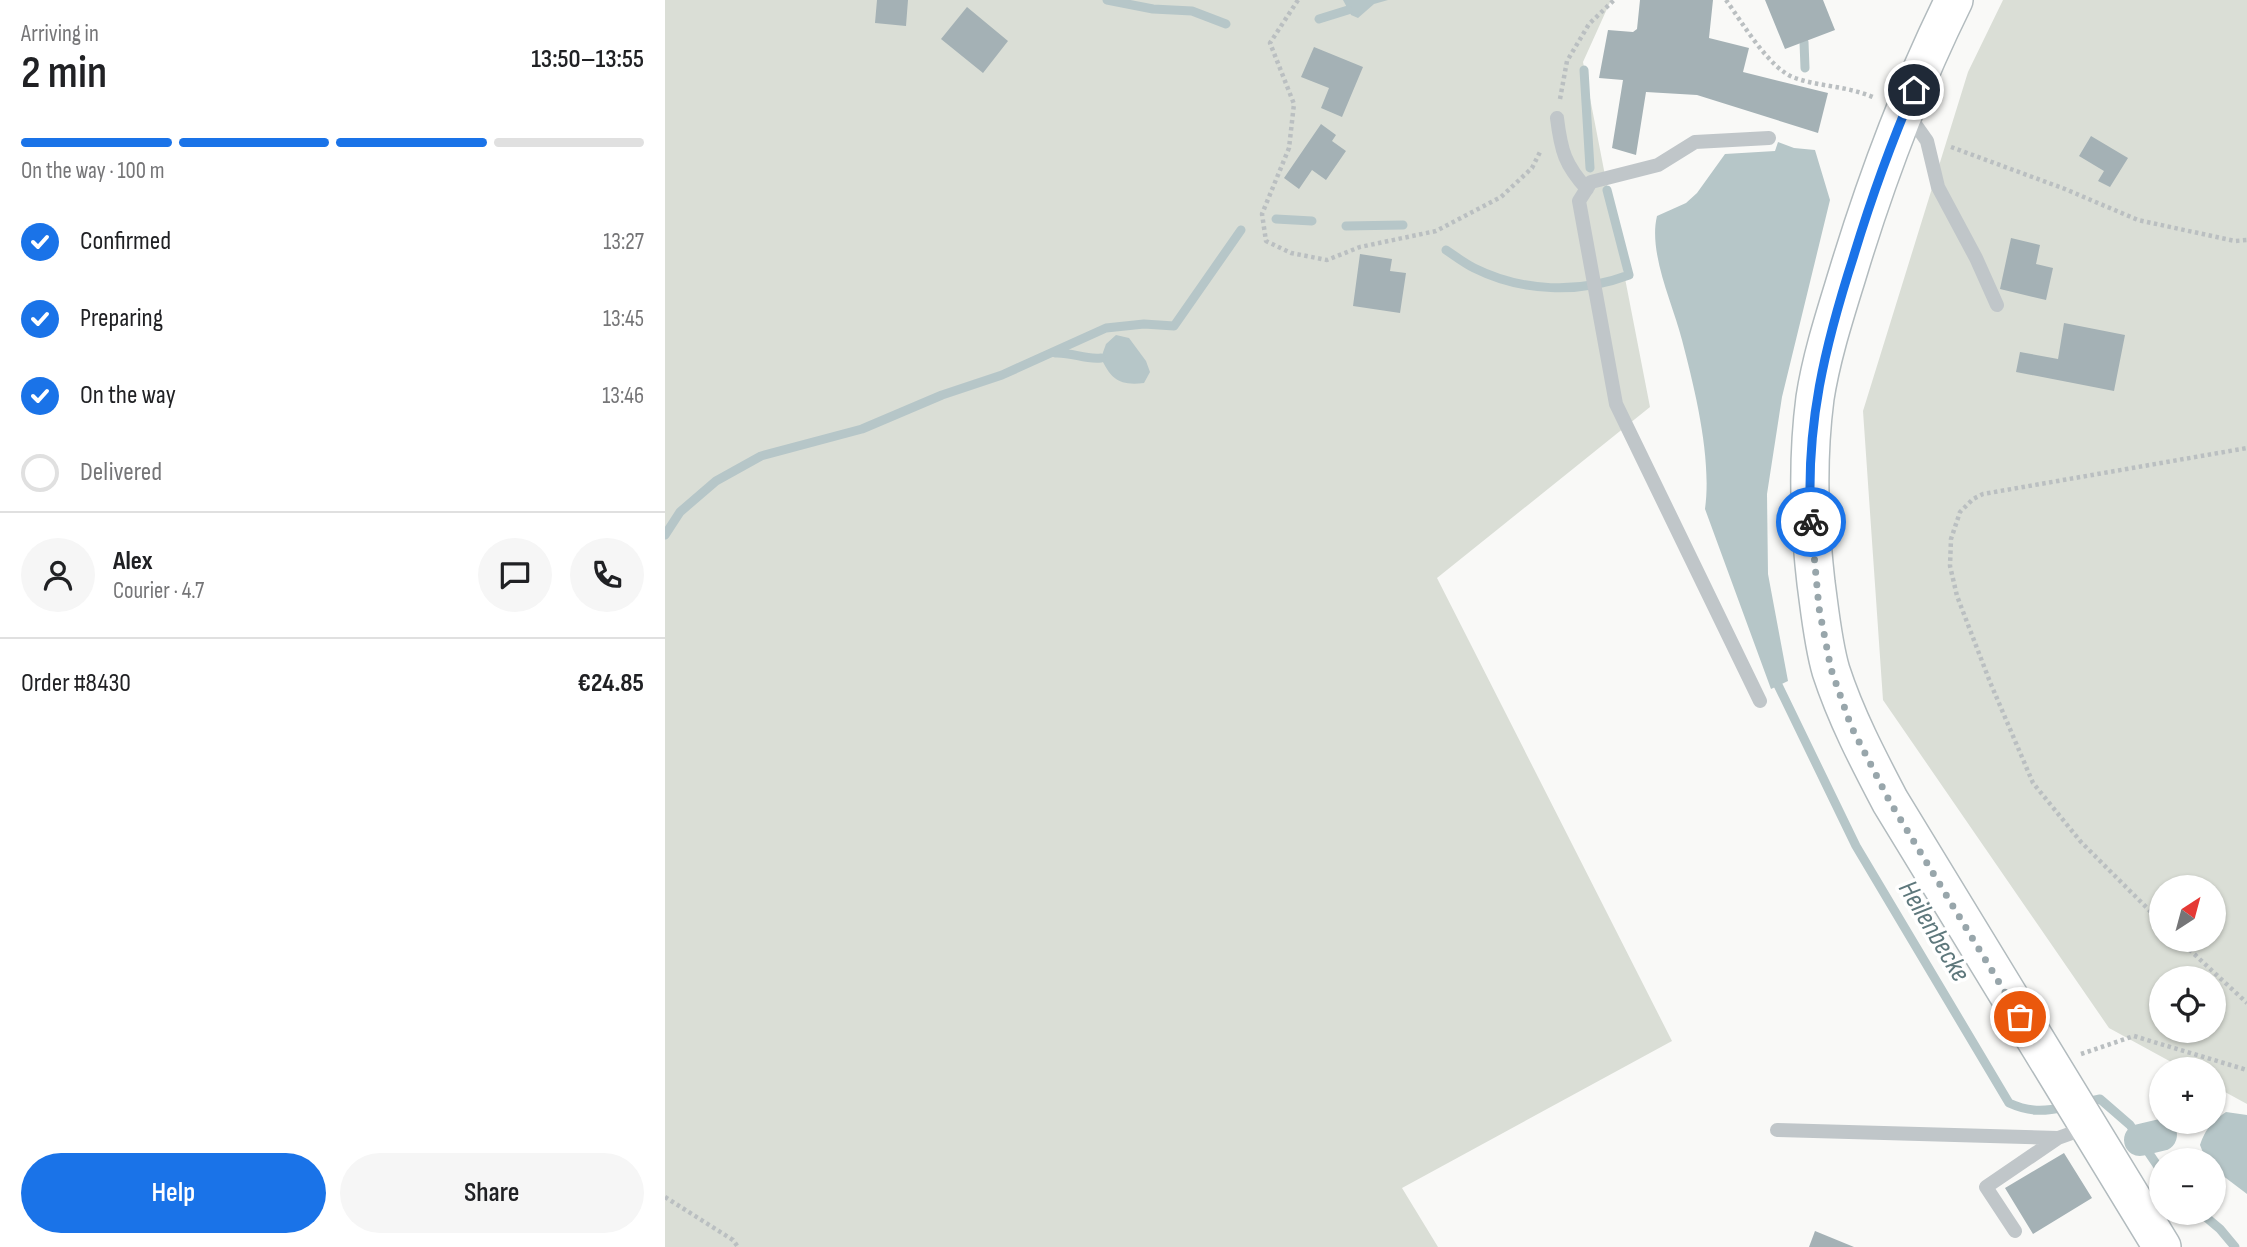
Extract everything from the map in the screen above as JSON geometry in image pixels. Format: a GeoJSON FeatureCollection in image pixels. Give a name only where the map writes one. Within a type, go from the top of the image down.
{"type":"FeatureCollection","features":[{"type":"Feature","properties":{"kind":"main road"},"geometry":{"type":"LineString","coordinates":[[1954,0],[1905,111],[1856,247],[1827,344],[1815,398],[1810,510],[1819,608],[1831,669],[1851,726],[1890,802],[2055,1073],[2077,1129],[2162,1247]]}},
{"type":"Feature","properties":{"kind":"lane"},"geometry":{"type":"LineString","coordinates":[[1905,111],[1927,141],[1938,187],[1976,258],[1997,305]]}},
{"type":"Feature","properties":{"kind":"lane"},"geometry":{"type":"LineString","coordinates":[[1557,118],[1560,143],[1570,171],[1587,189]]}},
{"type":"Feature","properties":{"kind":"lane"},"geometry":{"type":"LineString","coordinates":[[1760,701],[1616,404],[1579,201],[1591,182],[1658,165],[1695,142],[1769,138]]}},
{"type":"Feature","properties":{"kind":"lane"},"geometry":{"type":"LineString","coordinates":[[1777,1130],[2077,1129]]}},
{"type":"Feature","properties":{"kind":"lane"},"geometry":{"type":"LineString","coordinates":[[2015,1231],[1986,1187],[2077,1129]]}},
{"type":"Feature","properties":{"kind":"path"},"geometry":{"type":"LineString","coordinates":[[1298,0],[1270,43],[1294,104],[1289,148],[1262,214],[1266,241],[1291,253],[1328,260],[1360,247],[1436,231],[1501,197],[1532,168],[1557,118],[1567,61],[1589,24],[1614,0]]}},
{"type":"Feature","properties":{"kind":"path"},"geometry":{"type":"LineString","coordinates":[[1726,0],[1774,64],[1793,78],[1857,90],[1905,111]]}},
{"type":"Feature","properties":{"kind":"path"},"geometry":{"type":"LineString","coordinates":[[1943,144],[2065,189],[2138,220],[2235,241],[2247,240]]}},
{"type":"Feature","properties":{"kind":"path"},"geometry":{"type":"LineString","coordinates":[[2149,910],[2081,842],[2033,783],[1957,596],[1951,566],[1951,539],[1961,512],[1973,499],[1983,494],[2247,448]]}},
{"type":"Feature","properties":{"kind":"path"},"geometry":{"type":"LineString","coordinates":[[2192,952],[2247,1003]]}},
{"type":"Feature","properties":{"kind":"path"},"geometry":{"type":"LineString","coordinates":[[2055,1073],[2134,1036],[2247,1070]]}},
{"type":"Feature","properties":{"kind":"path"},"geometry":{"type":"LineString","coordinates":[[665,1197],[733,1240],[738,1247]]}},
{"type":"Feature","properties":{"kind":"shaded area"},"geometry":{"type":"Polygon","coordinates":[[[665,0],[1611,0],[1583,62],[1650,407],[1437,578],[1672,1041],[1402,1188],[1438,1247],[665,1247],[665,0]]]}},
{"type":"Feature","properties":{"kind":"shaded area"},"geometry":{"type":"Polygon","coordinates":[[[1343,0],[1388,0],[1374,4],[1358,18],[1351,15],[1343,0]]]}},
{"type":"Feature","properties":{"kind":"shaded area"},"geometry":{"type":"Polygon","coordinates":[[[2003,0],[2247,0],[2247,1104],[2226,1093],[2226,1057],[2162,1057],[2109,1028],[1883,700],[1863,411],[1968,72],[2003,0]]]}},
{"type":"Feature","properties":{"kind":"shaded area"},"geometry":{"type":"Polygon","coordinates":[[[1778,142],[1794,148],[1815,150],[1830,200],[1782,397],[1767,494],[1768,574],[1788,681],[1771,689],[1705,509],[1707,489],[1701,424],[1682,340],[1659,262],[1655,230],[1657,216],[1686,203],[1697,193],[1725,154],[1775,151],[1778,142]]]}},
{"type":"Feature","properties":{"kind":"shaded area"},"geometry":{"type":"Polygon","coordinates":[[[1116,335],[1129,338],[1146,361],[1150,372],[1144,383],[1117,380],[1105,365],[1101,358],[1106,344],[1116,335]]]}},
{"type":"Feature","properties":{"kind":"shaded area"},"geometry":{"type":"Polygon","coordinates":[[[2226,1112],[2247,1115],[2247,1194],[2226,1178],[2226,1148],[2201,1148],[2205,1134],[2226,1134],[2226,1112]]]}},
{"type":"Feature","properties":{"kind":"building"},"geometry":{"type":"Polygon","coordinates":[[[877,0],[908,0],[906,26],[875,23],[877,0]]]}},
{"type":"Feature","properties":{"kind":"building"},"geometry":{"type":"Polygon","coordinates":[[[1640,0],[1713,0],[1709,38],[1749,48],[1743,72],[1828,93],[1818,133],[1697,95],[1646,92],[1636,155],[1612,148],[1623,80],[1599,78],[1608,30],[1633,32],[1637,29],[1640,0]]]}},
{"type":"Feature","properties":{"kind":"building"},"geometry":{"type":"Polygon","coordinates":[[[1765,0],[1823,0],[1835,30],[1785,49],[1765,0]]]}},
{"type":"Feature","properties":{"kind":"building"},"geometry":{"type":"Polygon","coordinates":[[[967,7],[1008,41],[983,73],[941,39],[967,7]]]}},
{"type":"Feature","properties":{"kind":"building"},"geometry":{"type":"Polygon","coordinates":[[[1314,47],[1363,67],[1342,117],[1321,108],[1329,88],[1301,77],[1314,47]]]}},
{"type":"Feature","properties":{"kind":"building"},"geometry":{"type":"Polygon","coordinates":[[[1321,124],[1336,135],[1332,141],[1346,151],[1326,180],[1312,170],[1299,189],[1284,178],[1321,124]]]}},
{"type":"Feature","properties":{"kind":"building"},"geometry":{"type":"Polygon","coordinates":[[[2091,136],[2128,158],[2110,187],[2098,181],[2104,171],[2079,156],[2091,136]]]}},
{"type":"Feature","properties":{"kind":"building"},"geometry":{"type":"Polygon","coordinates":[[[2011,238],[2040,245],[2036,264],[2053,268],[2046,300],[2000,289],[2011,238]]]}},
{"type":"Feature","properties":{"kind":"building"},"geometry":{"type":"Polygon","coordinates":[[[1360,254],[1392,259],[1390,271],[1406,273],[1400,313],[1353,306],[1360,254]]]}},
{"type":"Feature","properties":{"kind":"building"},"geometry":{"type":"Polygon","coordinates":[[[2064,323],[2125,335],[2114,391],[2016,372],[2020,352],[2058,359],[2064,323]]]}},
{"type":"Feature","properties":{"kind":"building"},"geometry":{"type":"Polygon","coordinates":[[[2064,1153],[2092,1198],[2033,1234],[2005,1188],[2064,1153]]]}},
{"type":"Feature","properties":{"kind":"building"},"geometry":{"type":"Polygon","coordinates":[[[1815,1231],[1854,1247],[1809,1247],[1815,1231]]]}},
{"type":"Feature","properties":{"kind":"waterway"},"geometry":{"type":"LineString","coordinates":[[1107,0],[1153,9],[1192,11],[1226,24]]}},
{"type":"Feature","properties":{"kind":"waterway"},"geometry":{"type":"LineString","coordinates":[[1319,19],[1348,10]]}},
{"type":"Feature","properties":{"kind":"waterway","name":"Heilenbecke"},"geometry":{"type":"LineString","coordinates":[[1804,42],[1805,68]]}},
{"type":"Feature","properties":{"kind":"waterway"},"geometry":{"type":"LineString","coordinates":[[1584,70],[1590,168]]}},
{"type":"Feature","properties":{"kind":"waterway"},"geometry":{"type":"LineString","coordinates":[[1446,250],[1470,266],[1492,276],[1531,286],[1551,288],[1590,285],[1629,275],[1607,190]]}},
{"type":"Feature","properties":{"kind":"waterway"},"geometry":{"type":"LineString","coordinates":[[1276,219],[1312,221]]}},
{"type":"Feature","properties":{"kind":"waterway"},"geometry":{"type":"LineString","coordinates":[[1346,226],[1403,225]]}},
{"type":"Feature","properties":{"kind":"waterway"},"geometry":{"type":"LineString","coordinates":[[665,535],[680,512],[716,481],[761,456],[862,429],[942,395],[1002,375],[1106,328],[1144,324],[1174,326],[1241,230]]}},
{"type":"Feature","properties":{"kind":"waterway"},"geometry":{"type":"LineString","coordinates":[[1055,353],[1101,358]]}},
{"type":"Feature","properties":{"kind":"waterway","name":"Heilenbecke"},"geometry":{"type":"LineString","coordinates":[[1778,685],[1856,846],[2009,1103],[2036,1110],[2065,1107]]}},
{"type":"Feature","properties":{"kind":"waterway","name":"Heilenbecke"},"geometry":{"type":"LineString","coordinates":[[2086,1102],[2100,1099],[2130,1125],[2149,1153]]}},
{"type":"Feature","properties":{"kind":"waterway"},"geometry":{"type":"LineString","coordinates":[[2140,1140],[2161,1135]]}},
{"type":"Feature","properties":{"kind":"waterway","name":"Heilenbecke"},"geometry":{"type":"LineString","coordinates":[[2215,1225],[2235,1247]]}},
{"type":"Feature","properties":{"kind":"way so far"},"geometry":{"type":"LineString","coordinates":[[1811,522],[1819,608],[1831,669],[1851,726],[1890,802],[2020,1017]]}},
{"type":"Feature","properties":{"kind":"route"},"geometry":{"type":"LineString","coordinates":[[1811,522],[1815,398],[1827,344],[1863,226],[1914,90]]}}]}
